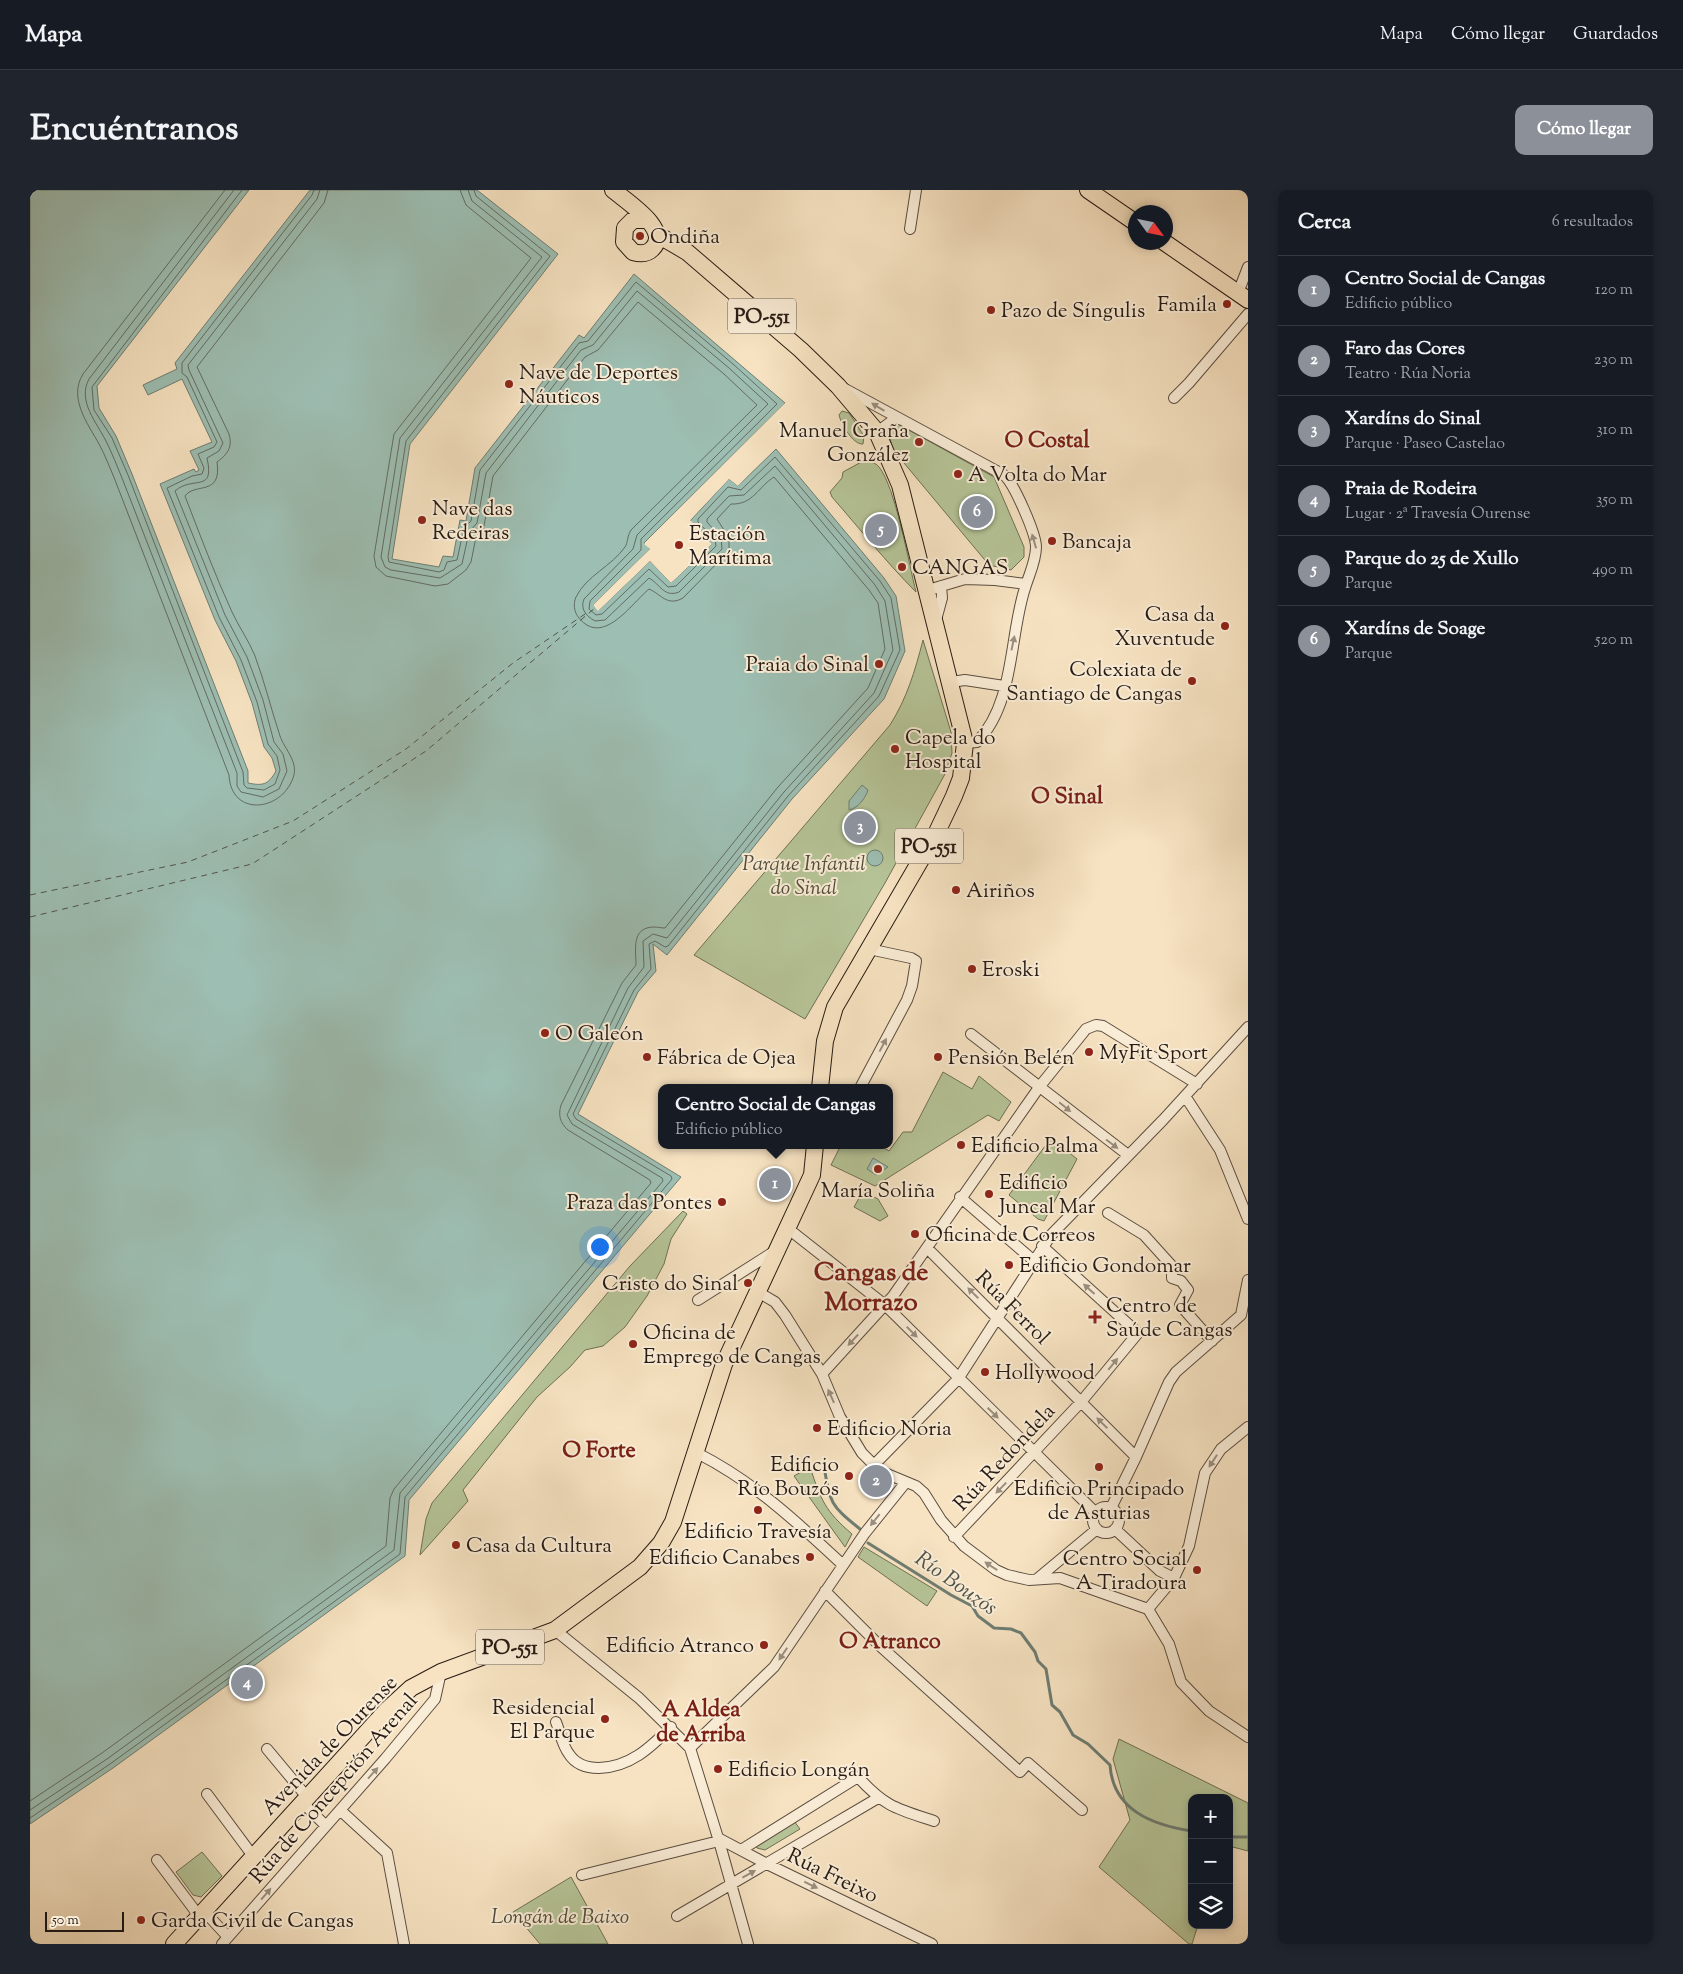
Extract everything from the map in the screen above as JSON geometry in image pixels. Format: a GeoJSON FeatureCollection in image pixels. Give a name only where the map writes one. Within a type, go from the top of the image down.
{"type":"FeatureCollection","features":[{"type":"Feature","properties":{"kind":"main road","name":"PO-551"},"geometry":{"type":"LineString","coordinates":[[612,190],[655,226],[658,235],[687,252],[801,350],[843,391],[877,432],[900,485],[934,588],[936,623],[966,743],[961,778],[934,837],[835,1007],[825,1040],[820,1084]]}},
{"type":"Feature","properties":{"kind":"main road","name":"PO-551"},"geometry":{"type":"LineString","coordinates":[[612,190],[626,215],[627,225],[623,237],[626,246],[638,254],[649,252],[695,260]]}},
{"type":"Feature","properties":{"kind":"main road"},"geometry":{"type":"LineString","coordinates":[[1088,190],[1128,218]]}},
{"type":"Feature","properties":{"kind":"main road"},"geometry":{"type":"LineString","coordinates":[[627,225],[640,219],[647,220]]}},
{"type":"Feature","properties":{"kind":"main road"},"geometry":{"type":"LineString","coordinates":[[649,252],[654,247],[658,235]]}},
{"type":"Feature","properties":{"kind":"main road"},"geometry":{"type":"LineString","coordinates":[[1173,248],[1243,296]]}},
{"type":"Feature","properties":{"kind":"main road","name":"PO-551"},"geometry":{"type":"LineString","coordinates":[[786,1228],[812,1175],[815,1149]]}},
{"type":"Feature","properties":{"kind":"main road","name":"Avenida de Ourense"},"geometry":{"type":"LineString","coordinates":[[174,1944],[304,1800],[411,1688],[441,1672],[555,1630],[640,1567],[661,1544],[673,1522],[697,1453],[724,1364],[786,1228]]}},
{"type":"Feature","properties":{"kind":"street"},"geometry":{"type":"LineString","coordinates":[[910,229],[916,190]]}},
{"type":"Feature","properties":{"kind":"street"},"geometry":{"type":"LineString","coordinates":[[1243,296],[1248,267]]}},
{"type":"Feature","properties":{"kind":"street"},"geometry":{"type":"LineString","coordinates":[[1174,398],[1189,384],[1248,314]]}},
{"type":"Feature","properties":{"kind":"street"},"geometry":{"type":"LineString","coordinates":[[843,391],[1004,475],[1010,480],[1036,544],[1032,570],[1026,584],[1002,697],[986,732],[977,742],[966,743]]}},
{"type":"Feature","properties":{"kind":"street"},"geometry":{"type":"LineString","coordinates":[[877,432],[896,418]]}},
{"type":"Feature","properties":{"kind":"street"},"geometry":{"type":"LineString","coordinates":[[934,588],[965,579],[1026,584]]}},
{"type":"Feature","properties":{"kind":"street"},"geometry":{"type":"LineString","coordinates":[[951,682],[965,680],[1004,686]]}},
{"type":"Feature","properties":{"kind":"street"},"geometry":{"type":"LineString","coordinates":[[862,1084],[907,1000],[912,986],[916,961],[911,958],[869,949]]}},
{"type":"Feature","properties":{"kind":"street"},"geometry":{"type":"LineString","coordinates":[[822,1374],[885,1305],[1040,1086],[1089,1027],[1103,1026],[1197,1084]]}},
{"type":"Feature","properties":{"kind":"street"},"geometry":{"type":"LineString","coordinates":[[873,1466],[958,1379],[999,1318],[1042,1246],[1068,1216],[1197,1084],[1248,1027]]}},
{"type":"Feature","properties":{"kind":"street"},"geometry":{"type":"LineString","coordinates":[[971,1034],[1128,1155]]}},
{"type":"Feature","properties":{"kind":"street"},"geometry":{"type":"LineString","coordinates":[[1185,1096],[1220,1150],[1248,1219]]}},
{"type":"Feature","properties":{"kind":"street"},"geometry":{"type":"LineString","coordinates":[[960,1197],[1033,1260]]}},
{"type":"Feature","properties":{"kind":"street"},"geometry":{"type":"LineString","coordinates":[[1108,1213],[1144,1235],[1172,1266],[1172,1278],[1181,1281],[1188,1290],[1180,1305],[1212,1341]]}},
{"type":"Feature","properties":{"kind":"street"},"geometry":{"type":"LineString","coordinates":[[786,1228],[885,1305],[1096,1513]]}},
{"type":"Feature","properties":{"kind":"street","name":"Rúa Redondela"},"geometry":{"type":"LineString","coordinates":[[954,1537],[1081,1402],[1138,1333],[1042,1246]]}},
{"type":"Feature","properties":{"kind":"street","name":"Rúa Ferrol"},"geometry":{"type":"LineString","coordinates":[[927,1248],[1136,1457]]}},
{"type":"Feature","properties":{"kind":"street"},"geometry":{"type":"LineString","coordinates":[[698,1300],[776,1251]]}},
{"type":"Feature","properties":{"kind":"street"},"geometry":{"type":"LineString","coordinates":[[1111,1508],[1136,1457],[1163,1393],[1176,1372],[1241,1315],[1248,1280]]}},
{"type":"Feature","properties":{"kind":"street"},"geometry":{"type":"LineString","coordinates":[[758,1292],[775,1302],[784,1314],[822,1374],[840,1417],[873,1466],[916,1486],[924,1493],[954,1537],[996,1570],[1019,1578],[1060,1578],[1148,1609],[1169,1644],[1181,1682],[1209,1711],[1248,1737]]}},
{"type":"Feature","properties":{"kind":"street"},"geometry":{"type":"LineString","coordinates":[[1148,1609],[1174,1578],[1189,1546],[1205,1473],[1221,1449],[1248,1427]]}},
{"type":"Feature","properties":{"kind":"street"},"geometry":{"type":"LineString","coordinates":[[697,1453],[723,1466],[772,1500],[843,1564]]}},
{"type":"Feature","properties":{"kind":"street"},"geometry":{"type":"LineString","coordinates":[[690,1748],[774,1667],[864,1533],[906,1482]]}},
{"type":"Feature","properties":{"kind":"street"},"geometry":{"type":"LineString","coordinates":[[1101,1508],[1111,1508],[1118,1515],[1119,1521],[1115,1529],[1106,1533],[1096,1529],[1093,1518],[1101,1508]]}},
{"type":"Feature","properties":{"kind":"street"},"geometry":{"type":"LineString","coordinates":[[1037,1579],[1096,1529]]}},
{"type":"Feature","properties":{"kind":"street"},"geometry":{"type":"LineString","coordinates":[[1115,1529],[1160,1571],[1174,1578]]}},
{"type":"Feature","properties":{"kind":"street"},"geometry":{"type":"LineString","coordinates":[[825,1591],[879,1645],[1020,1772],[1028,1763],[1082,1810]]}},
{"type":"Feature","properties":{"kind":"street"},"geometry":{"type":"LineString","coordinates":[[555,1630],[639,1698],[671,1727],[690,1748],[719,1839],[748,1944]]}},
{"type":"Feature","properties":{"kind":"street","name":"Rúa de Concepción Arenal"},"geometry":{"type":"LineString","coordinates":[[225,1940],[435,1699],[441,1672]]}},
{"type":"Feature","properties":{"kind":"street"},"geometry":{"type":"LineString","coordinates":[[556,1722],[569,1754],[576,1762],[588,1768],[612,1767],[623,1764],[648,1749],[671,1727]]}},
{"type":"Feature","properties":{"kind":"street"},"geometry":{"type":"LineString","coordinates":[[268,1749],[304,1800],[326,1826]]}},
{"type":"Feature","properties":{"kind":"street"},"geometry":{"type":"LineString","coordinates":[[741,1850],[858,1776],[878,1798],[892,1807],[934,1821]]}},
{"type":"Feature","properties":{"kind":"street"},"geometry":{"type":"LineString","coordinates":[[207,1794],[253,1856]]}},
{"type":"Feature","properties":{"kind":"street"},"geometry":{"type":"LineString","coordinates":[[677,1916],[878,1798]]}},
{"type":"Feature","properties":{"kind":"street"},"geometry":{"type":"LineString","coordinates":[[340,1810],[387,1853],[404,1944]]}},
{"type":"Feature","properties":{"kind":"street"},"geometry":{"type":"LineString","coordinates":[[582,1875],[719,1839]]}},
{"type":"Feature","properties":{"kind":"street","name":"Rúa Freixo"},"geometry":{"type":"LineString","coordinates":[[719,1839],[932,1944]]}},
{"type":"Feature","properties":{"kind":"street"},"geometry":{"type":"LineString","coordinates":[[157,1860],[225,1940]]}},
{"type":"Feature","properties":{"kind":"green space"},"geometry":{"type":"Polygon","coordinates":[[[842,411],[849,413],[864,436],[863,444],[855,441],[845,428],[839,415],[842,411]]]}},
{"type":"Feature","properties":{"kind":"green space"},"geometry":{"type":"Polygon","coordinates":[[[896,423],[994,477],[1024,547],[1024,557],[1011,570],[989,565],[894,451],[887,430],[896,423]]]}},
{"type":"Feature","properties":{"kind":"green space"},"geometry":{"type":"Polygon","coordinates":[[[865,460],[879,467],[891,491],[916,592],[873,545],[832,497],[830,492],[842,478],[843,472],[865,460]]]}},
{"type":"Feature","properties":{"kind":"green space","name":"Parque Infantil do Sinal"},"geometry":{"type":"Polygon","coordinates":[[[923,640],[951,732],[952,753],[945,774],[885,883],[805,1019],[694,955],[890,725],[910,684],[923,640]]]}},
{"type":"Feature","properties":{"kind":"green space"},"geometry":{"type":"Polygon","coordinates":[[[943,1072],[972,1089],[979,1076],[1011,1102],[999,1121],[988,1115],[875,1186],[831,1165],[839,1149],[886,1149],[889,1151],[893,1149],[893,1146],[903,1132],[912,1132],[943,1072]]]}},
{"type":"Feature","properties":{"kind":"green space"},"geometry":{"type":"Polygon","coordinates":[[[1051,1138],[1077,1159],[1044,1221],[1038,1219],[1009,1195],[1051,1138]]]}},
{"type":"Feature","properties":{"kind":"green space"},"geometry":{"type":"Polygon","coordinates":[[[863,1191],[878,1199],[888,1216],[880,1221],[854,1207],[863,1191]]]}},
{"type":"Feature","properties":{"kind":"green space"},"geometry":{"type":"Polygon","coordinates":[[[683,1211],[687,1214],[671,1239],[664,1264],[647,1296],[625,1327],[603,1346],[585,1350],[570,1367],[537,1397],[463,1490],[468,1501],[420,1555],[426,1519],[432,1503],[630,1266],[683,1211]]]}},
{"type":"Feature","properties":{"kind":"green space"},"geometry":{"type":"Polygon","coordinates":[[[810,1467],[825,1504],[852,1534],[845,1547],[794,1476],[810,1467]]]}},
{"type":"Feature","properties":{"kind":"green space"},"geometry":{"type":"Polygon","coordinates":[[[864,1547],[937,1591],[927,1606],[858,1557],[864,1547]]]}},
{"type":"Feature","properties":{"kind":"green space"},"geometry":{"type":"Polygon","coordinates":[[[1119,1739],[1230,1794],[1188,1794],[1188,1929],[1197,1929],[1192,1944],[1189,1944],[1099,1867],[1130,1820],[1113,1759],[1119,1739]]]}},
{"type":"Feature","properties":{"kind":"green space"},"geometry":{"type":"Polygon","coordinates":[[[1233,1796],[1248,1803],[1248,1851],[1233,1847],[1233,1796]]]}},
{"type":"Feature","properties":{"kind":"green space"},"geometry":{"type":"Polygon","coordinates":[[[794,1821],[800,1829],[765,1850],[757,1848],[756,1845],[794,1821]]]}},
{"type":"Feature","properties":{"kind":"green space"},"geometry":{"type":"Polygon","coordinates":[[[202,1852],[222,1876],[201,1897],[193,1895],[176,1872],[202,1852]]]}},
{"type":"Feature","properties":{"kind":"green space","name":"Longán de Baixo"},"geometry":{"type":"Polygon","coordinates":[[[571,1877],[608,1944],[540,1944],[513,1912],[571,1877]]]}},
{"type":"Feature","properties":{"kind":"water"},"geometry":{"type":"Polygon","coordinates":[[[30,190],[249,190],[97,386],[99,408],[116,436],[132,474],[248,771],[248,783],[261,784],[268,782],[276,771],[272,758],[264,747],[252,703],[236,661],[215,620],[160,484],[194,469],[196,472],[199,470],[190,451],[212,442],[182,379],[148,395],[143,385],[177,369],[175,363],[310,190],[477,190],[558,254],[410,444],[392,559],[439,567],[443,556],[453,557],[460,520],[466,521],[475,468],[579,335],[584,338],[634,274],[785,403],[644,543],[650,549],[593,605],[599,610],[650,561],[671,583],[712,544],[690,521],[729,479],[738,486],[776,449],[884,578],[896,596],[905,651],[884,699],[792,799],[667,955],[653,944],[656,971],[638,992],[578,1114],[681,1177],[409,1500],[405,1556],[113,1768],[30,1824],[30,190]]]}},
{"type":"Feature","properties":{"kind":"water"},"geometry":{"type":"Polygon","coordinates":[[[862,785],[868,790],[865,797],[861,803],[849,810],[849,801],[862,785]]]}},
{"type":"Feature","properties":{"kind":"water"},"geometry":{"type":"Polygon","coordinates":[[[875,850],[881,852],[883,858],[881,864],[875,866],[869,864],[867,858],[869,852],[875,850]]]}},
{"type":"Feature","properties":{"kind":"water"},"geometry":{"type":"Polygon","coordinates":[[[873,1158],[888,1167],[876,1175],[867,1169],[873,1158]]]}},
{"type":"Feature","properties":{"kind":"pier"},"geometry":{"type":"Polygon","coordinates":[[[785,403],[784,408],[648,543],[652,550],[596,605],[598,607],[649,559],[671,580],[708,544],[688,522],[688,519],[728,477],[738,483],[776,446],[738,486],[729,479],[690,520],[712,544],[671,583],[650,561],[598,611],[593,605],[650,549],[644,544],[785,403]]]}},
{"type":"Feature","properties":{"kind":"waterway","name":"Río Bouzós"},"geometry":{"type":"LineString","coordinates":[[824,1466],[833,1502],[860,1529]]}},
{"type":"Feature","properties":{"kind":"waterway","name":"Río Bouzós"},"geometry":{"type":"LineString","coordinates":[[868,1543],[972,1606],[978,1616],[994,1628],[1011,1629],[1021,1633],[1035,1652],[1038,1661],[1046,1669],[1052,1705],[1060,1712],[1073,1735],[1088,1744],[1110,1765],[1113,1781],[1118,1793],[1127,1804],[1137,1813],[1149,1819],[1188,1830]]}},
{"type":"Feature","properties":{"kind":"waterway","name":"Río Bouzós"},"geometry":{"type":"LineString","coordinates":[[1233,1837],[1248,1837]]}},
{"type":"Feature","properties":{"kind":"ferry route"},"geometry":{"type":"LineString","coordinates":[[30,917],[252,864],[426,751],[595,608]]}},
{"type":"Feature","properties":{"kind":"ferry route"},"geometry":{"type":"LineString","coordinates":[[30,895],[188,862],[293,821],[406,749],[513,663],[588,612]]}},
{"type":"Feature","properties":{"kind":"place","name":"Ondiña"},"geometry":{"type":"Point","coordinates":[640,236]}},
{"type":"Feature","properties":{"kind":"place","name":"Famila"},"geometry":{"type":"Point","coordinates":[1227,304]}},
{"type":"Feature","properties":{"kind":"place","name":"Pazo de Síngulis"},"geometry":{"type":"Point","coordinates":[991,310]}},
{"type":"Feature","properties":{"kind":"place","name":"Nave de Deportes Náuticos"},"geometry":{"type":"Point","coordinates":[509,384]}},
{"type":"Feature","properties":{"kind":"place","name":"Manuel Graña González"},"geometry":{"type":"Point","coordinates":[919,442]}},
{"type":"Feature","properties":{"kind":"place","name":"A Volta do Mar"},"geometry":{"type":"Point","coordinates":[958,474]}},
{"type":"Feature","properties":{"kind":"place","name":"Xardíns de Soage"},"geometry":{"type":"Point","coordinates":[977,512]}},
{"type":"Feature","properties":{"kind":"place","name":"Nave das Redeiras"},"geometry":{"type":"Point","coordinates":[422,520]}},
{"type":"Feature","properties":{"kind":"place","name":"Parque do 25 de Xullo"},"geometry":{"type":"Point","coordinates":[881,530]}},
{"type":"Feature","properties":{"kind":"place","name":"Bancaja"},"geometry":{"type":"Point","coordinates":[1052,541]}},
{"type":"Feature","properties":{"kind":"place","name":"Estación Marítima"},"geometry":{"type":"Point","coordinates":[679,545]}},
{"type":"Feature","properties":{"kind":"place","name":"CANGAS"},"geometry":{"type":"Point","coordinates":[902,567]}},
{"type":"Feature","properties":{"kind":"place","name":"Casa da Xuventude"},"geometry":{"type":"Point","coordinates":[1225,626]}},
{"type":"Feature","properties":{"kind":"place","name":"Praia do Sinal"},"geometry":{"type":"Point","coordinates":[879,664]}},
{"type":"Feature","properties":{"kind":"place","name":"Colexiata de Santiago de Cangas"},"geometry":{"type":"Point","coordinates":[1192,681]}},
{"type":"Feature","properties":{"kind":"place","name":"Capela do Hospital"},"geometry":{"type":"Point","coordinates":[895,749]}},
{"type":"Feature","properties":{"kind":"place","name":"Xardíns do Sinal"},"geometry":{"type":"Point","coordinates":[860,827]}},
{"type":"Feature","properties":{"kind":"place","name":"Airiños"},"geometry":{"type":"Point","coordinates":[956,890]}},
{"type":"Feature","properties":{"kind":"place","name":"Eroski"},"geometry":{"type":"Point","coordinates":[972,969]}},
{"type":"Feature","properties":{"kind":"place","name":"O Galeón"},"geometry":{"type":"Point","coordinates":[545,1033]}},
{"type":"Feature","properties":{"kind":"place","name":"MyFit Sport"},"geometry":{"type":"Point","coordinates":[1089,1052]}},
{"type":"Feature","properties":{"kind":"place","name":"Fábrica de Ojea"},"geometry":{"type":"Point","coordinates":[647,1057]}},
{"type":"Feature","properties":{"kind":"place","name":"Pensión Belén"},"geometry":{"type":"Point","coordinates":[938,1057]}},
{"type":"Feature","properties":{"kind":"place","name":"Edificio Palma"},"geometry":{"type":"Point","coordinates":[961,1145]}},
{"type":"Feature","properties":{"kind":"place","name":"María Soliña"},"geometry":{"type":"Point","coordinates":[878,1169]}},
{"type":"Feature","properties":{"kind":"place","name":"Centro Social de Cangas"},"geometry":{"type":"Point","coordinates":[775,1184]}},
{"type":"Feature","properties":{"kind":"place","name":"Edificio Juncal Mar"},"geometry":{"type":"Point","coordinates":[989,1194]}},
{"type":"Feature","properties":{"kind":"place","name":"Praza das Pontes"},"geometry":{"type":"Point","coordinates":[722,1202]}},
{"type":"Feature","properties":{"kind":"place","name":"Oficina de Correos"},"geometry":{"type":"Point","coordinates":[915,1234]}},
{"type":"Feature","properties":{"kind":"place","name":"Edificio Gondomar"},"geometry":{"type":"Point","coordinates":[1009,1265]}},
{"type":"Feature","properties":{"kind":"place","name":"Cristo do Sinal"},"geometry":{"type":"Point","coordinates":[748,1283]}},
{"type":"Feature","properties":{"kind":"place","name":"Centro de Saúde Cangas"},"geometry":{"type":"Point","coordinates":[1095,1317]}},
{"type":"Feature","properties":{"kind":"place","name":"Oficina de Emprego de Cangas"},"geometry":{"type":"Point","coordinates":[633,1344]}},
{"type":"Feature","properties":{"kind":"place","name":"Hollywood"},"geometry":{"type":"Point","coordinates":[985,1372]}},
{"type":"Feature","properties":{"kind":"place","name":"Edificio Noria"},"geometry":{"type":"Point","coordinates":[817,1428]}},
{"type":"Feature","properties":{"kind":"place","name":"Edificio Principado de Asturias"},"geometry":{"type":"Point","coordinates":[1099,1467]}},
{"type":"Feature","properties":{"kind":"place","name":"Edificio Río Bouzós"},"geometry":{"type":"Point","coordinates":[849,1476]}},
{"type":"Feature","properties":{"kind":"place","name":"Faro das Cores"},"geometry":{"type":"Point","coordinates":[876,1481]}},
{"type":"Feature","properties":{"kind":"place","name":"Edificio Travesía"},"geometry":{"type":"Point","coordinates":[758,1510]}},
{"type":"Feature","properties":{"kind":"place","name":"Casa da Cultura"},"geometry":{"type":"Point","coordinates":[456,1545]}},
{"type":"Feature","properties":{"kind":"place","name":"Edificio Canabes"},"geometry":{"type":"Point","coordinates":[810,1557]}},
{"type":"Feature","properties":{"kind":"place","name":"Centro Social A Tiradoura"},"geometry":{"type":"Point","coordinates":[1197,1570]}},
{"type":"Feature","properties":{"kind":"place","name":"Edificio Atranco"},"geometry":{"type":"Point","coordinates":[764,1645]}},
{"type":"Feature","properties":{"kind":"place","name":"Praia de Rodeira"},"geometry":{"type":"Point","coordinates":[247,1683]}},
{"type":"Feature","properties":{"kind":"place","name":"Residencial El Parque"},"geometry":{"type":"Point","coordinates":[605,1719]}},
{"type":"Feature","properties":{"kind":"place","name":"Edificio Longán"},"geometry":{"type":"Point","coordinates":[718,1769]}},
{"type":"Feature","properties":{"kind":"place","name":"Garda Civil de Cangas"},"geometry":{"type":"Point","coordinates":[141,1920]}},
{"type":"Feature","properties":{"kind":"district","name":"O Costal"},"geometry":{"type":"Point","coordinates":[1047,439]}},
{"type":"Feature","properties":{"kind":"district","name":"O Sinal"},"geometry":{"type":"Point","coordinates":[1067,795]}},
{"type":"Feature","properties":{"kind":"district","name":"Cangas de Morrazo"},"geometry":{"type":"Point","coordinates":[871,1286]}},
{"type":"Feature","properties":{"kind":"district","name":"O Forte"},"geometry":{"type":"Point","coordinates":[599,1449]}},
{"type":"Feature","properties":{"kind":"district","name":"O Atranco"},"geometry":{"type":"Point","coordinates":[890,1640]}},
{"type":"Feature","properties":{"kind":"district","name":"A Aldea de Arriba"},"geometry":{"type":"Point","coordinates":[701,1720]}}]}
